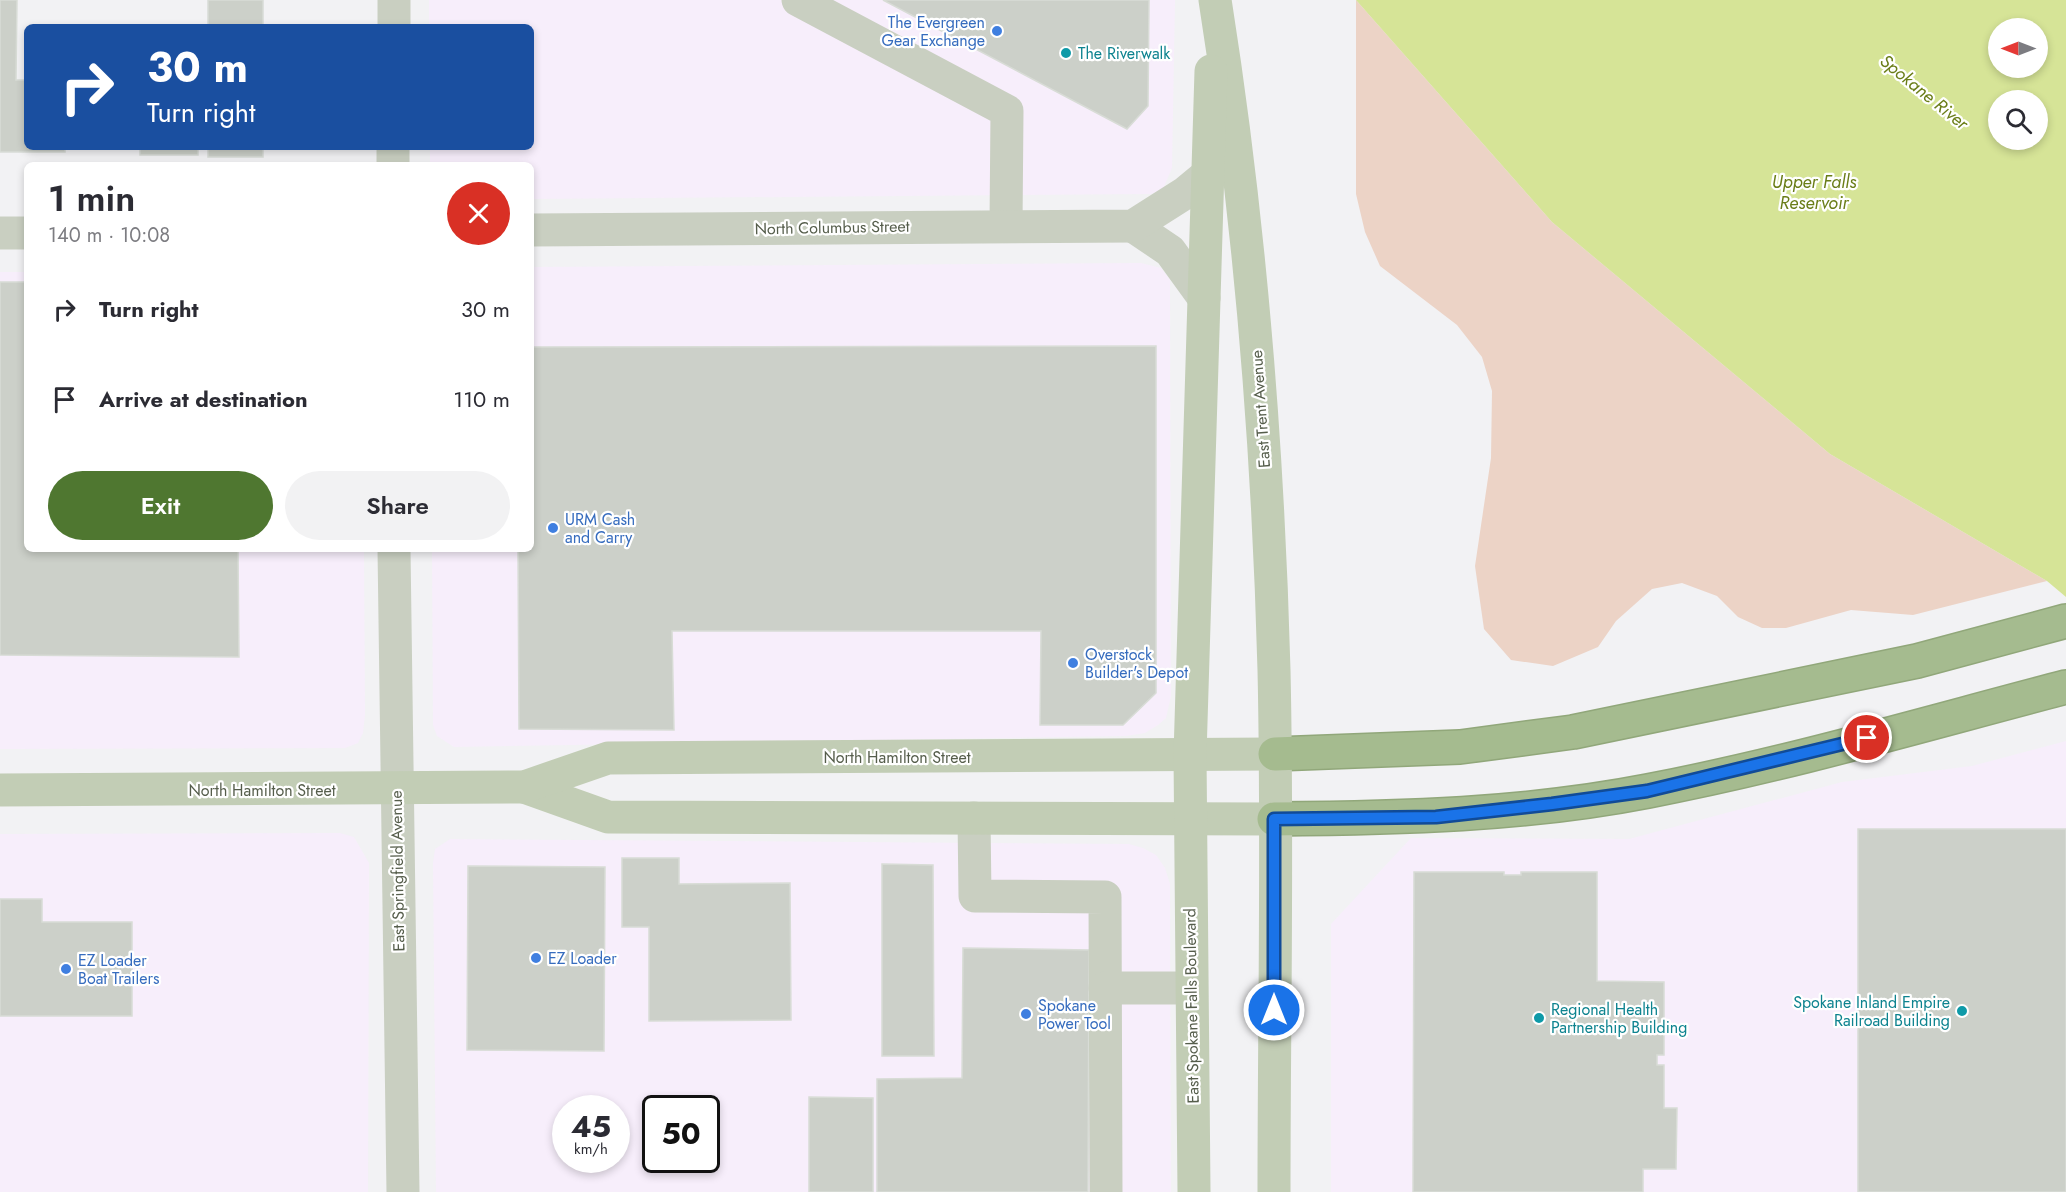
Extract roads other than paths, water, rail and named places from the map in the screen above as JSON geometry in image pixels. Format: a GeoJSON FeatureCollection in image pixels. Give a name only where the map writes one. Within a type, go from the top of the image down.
{"type":"FeatureCollection","features":[{"type":"Feature","properties":{"kind":"highway"},"geometry":{"type":"LineString","coordinates":[[1275,754],[1460,747],[1573,732],[1917,661],[2066,621]]}},
{"type":"Feature","properties":{"kind":"highway"},"geometry":{"type":"LineString","coordinates":[[1274,819],[1436,817],[1504,811],[1647,791],[1733,772],[2066,687]]}},
{"type":"Feature","properties":{"kind":"main road","name":"East Trent Avenue"},"geometry":{"type":"LineString","coordinates":[[1190,820],[1190,755],[1214,0]]}},
{"type":"Feature","properties":{"kind":"main road","name":"East Trent Avenue"},"geometry":{"type":"LineString","coordinates":[[1214,0],[1247,231],[1269,544],[1275,754],[1274,819]]}},
{"type":"Feature","properties":{"kind":"main road","name":"North Hamilton Street"},"geometry":{"type":"LineString","coordinates":[[0,790],[524,787],[608,759],[1275,754]]}},
{"type":"Feature","properties":{"kind":"main road","name":"North Hamilton Street"},"geometry":{"type":"LineString","coordinates":[[524,787],[609,817],[1274,819]]}},
{"type":"Feature","properties":{"kind":"main road"},"geometry":{"type":"LineString","coordinates":[[1274,819],[1274,1192]]}},
{"type":"Feature","properties":{"kind":"main road","name":"East Spokane Falls Boulevard"},"geometry":{"type":"LineString","coordinates":[[1190,820],[1194,1192]]}},
{"type":"Feature","properties":{"kind":"street"},"geometry":{"type":"LineString","coordinates":[[394,0],[394,24]]}},
{"type":"Feature","properties":{"kind":"street"},"geometry":{"type":"LineString","coordinates":[[798,0],[1007,111],[1006,225]]}},
{"type":"Feature","properties":{"kind":"street"},"geometry":{"type":"LineString","coordinates":[[1204,298],[1170,250],[1133,226],[1185,193],[1208,174]]}},
{"type":"Feature","properties":{"kind":"street","name":"North Columbus Street"},"geometry":{"type":"LineString","coordinates":[[534,230],[1006,225],[1133,226]]}},
{"type":"Feature","properties":{"kind":"street"},"geometry":{"type":"LineString","coordinates":[[0,233],[24,233]]}},
{"type":"Feature","properties":{"kind":"street","name":"East Springfield Avenue"},"geometry":{"type":"LineString","coordinates":[[394,552],[403,1192]]}},
{"type":"Feature","properties":{"kind":"street"},"geometry":{"type":"LineString","coordinates":[[974,818],[975,896],[1105,897],[1106,1192]]}},
{"type":"Feature","properties":{"kind":"street"},"geometry":{"type":"LineString","coordinates":[[1105,988],[1191,988]]}},
{"type":"Feature","properties":{"kind":"water","name":"Upper Falls Reservoir"},"geometry":{"type":"Polygon","coordinates":[[[1356,0],[2066,0],[2066,597],[2047,581],[1830,454],[1552,222],[1356,0]]]}},
{"type":"Feature","properties":{"kind":"place","name":"The Evergreen Gear Exchange"},"geometry":{"type":"Point","coordinates":[997,31]}},
{"type":"Feature","properties":{"kind":"place","name":"The Riverwalk"},"geometry":{"type":"Point","coordinates":[1066,53]}},
{"type":"Feature","properties":{"kind":"place","name":"URM Cash and Carry"},"geometry":{"type":"Point","coordinates":[553,528]}},
{"type":"Feature","properties":{"kind":"place","name":"Overstock Builder's Depot"},"geometry":{"type":"Point","coordinates":[1073,663]}},
{"type":"Feature","properties":{"kind":"place","name":"EZ Loader"},"geometry":{"type":"Point","coordinates":[536,958]}},
{"type":"Feature","properties":{"kind":"place","name":"EZ Loader Boat Trailers"},"geometry":{"type":"Point","coordinates":[66,969]}},
{"type":"Feature","properties":{"kind":"place","name":"Spokane Inland Empire Railroad Building"},"geometry":{"type":"Point","coordinates":[1962,1011]}},
{"type":"Feature","properties":{"kind":"place","name":"Spokane Power Tool"},"geometry":{"type":"Point","coordinates":[1026,1014]}},
{"type":"Feature","properties":{"kind":"place","name":"Regional Health Partnership Building"},"geometry":{"type":"Point","coordinates":[1539,1018]}},
{"type":"Feature","properties":{"kind":"water label","name":"Spokane River"},"geometry":{"type":"Point","coordinates":[1924,92]}}]}
